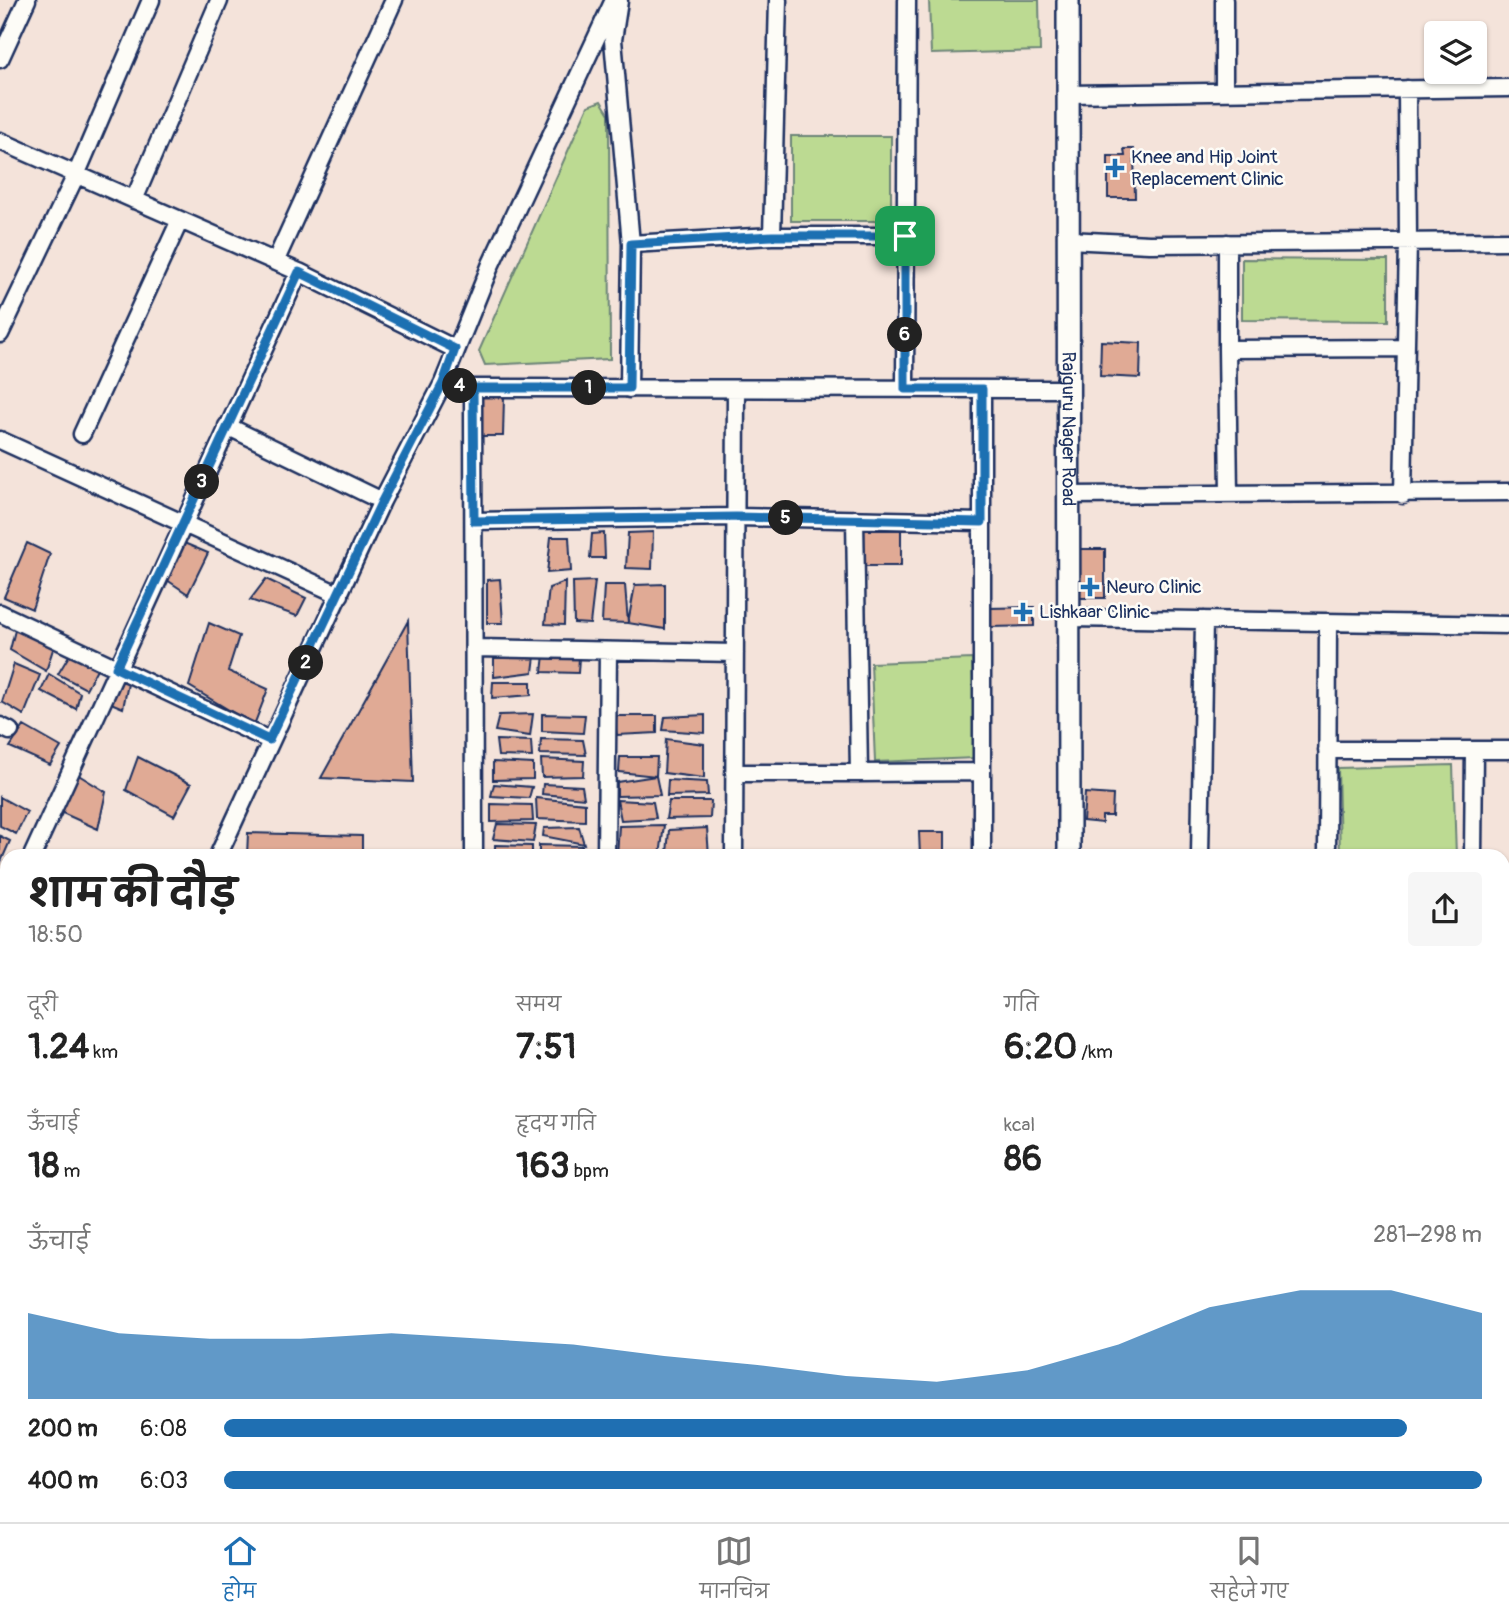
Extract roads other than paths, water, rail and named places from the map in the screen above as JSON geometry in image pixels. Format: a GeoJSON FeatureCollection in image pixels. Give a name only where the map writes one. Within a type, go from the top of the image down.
{"type":"FeatureCollection","features":[{"type":"Feature","properties":{"kind":"street"},"geometry":{"type":"LineString","coordinates":[[0,60],[27,0]]}},
{"type":"Feature","properties":{"kind":"street"},"geometry":{"type":"LineString","coordinates":[[0,334],[76,175],[151,0]]}},
{"type":"Feature","properties":{"kind":"street"},"geometry":{"type":"LineString","coordinates":[[275,262],[394,0]]}},
{"type":"Feature","properties":{"kind":"street"},"geometry":{"type":"LineString","coordinates":[[616,0],[613,40],[631,244],[629,388]]}},
{"type":"Feature","properties":{"kind":"street"},"geometry":{"type":"LineString","coordinates":[[221,849],[269,740],[340,595],[382,501],[443,383],[491,264],[616,0]]}},
{"type":"Feature","properties":{"kind":"street"},"geometry":{"type":"LineString","coordinates":[[772,236],[778,0]]}},
{"type":"Feature","properties":{"kind":"street"},"geometry":{"type":"LineString","coordinates":[[905,389],[907,0]]}},
{"type":"Feature","properties":{"kind":"street","name":"Rajguru Nager Road"},"geometry":{"type":"LineString","coordinates":[[1068,0],[1069,849]]}},
{"type":"Feature","properties":{"kind":"street"},"geometry":{"type":"LineString","coordinates":[[1224,0],[1224,92]]}},
{"type":"Feature","properties":{"kind":"street"},"geometry":{"type":"LineString","coordinates":[[134,200],[219,1]]}},
{"type":"Feature","properties":{"kind":"street"},"geometry":{"type":"LineString","coordinates":[[1068,94],[1509,88]]}},
{"type":"Feature","properties":{"kind":"street"},"geometry":{"type":"LineString","coordinates":[[1403,495],[1408,242],[1406,89]]}},
{"type":"Feature","properties":{"kind":"street"},"geometry":{"type":"LineString","coordinates":[[0,141],[299,272],[455,349]]}},
{"type":"Feature","properties":{"kind":"street"},"geometry":{"type":"LineString","coordinates":[[82,434],[180,220]]}},
{"type":"Feature","properties":{"kind":"street"},"geometry":{"type":"LineString","coordinates":[[631,244],[772,236],[905,236]]}},
{"type":"Feature","properties":{"kind":"street"},"geometry":{"type":"LineString","coordinates":[[1068,240],[1227,243],[1509,242]]}},
{"type":"Feature","properties":{"kind":"street"},"geometry":{"type":"LineString","coordinates":[[1227,243],[1229,494]]}},
{"type":"Feature","properties":{"kind":"street"},"geometry":{"type":"LineString","coordinates":[[35,849],[299,272]]}},
{"type":"Feature","properties":{"kind":"street"},"geometry":{"type":"LineString","coordinates":[[1227,349],[1405,348]]}},
{"type":"Feature","properties":{"kind":"street"},"geometry":{"type":"LineString","coordinates":[[443,383],[473,388],[1069,389]]}},
{"type":"Feature","properties":{"kind":"street"},"geometry":{"type":"LineString","coordinates":[[473,388],[474,849]]}},
{"type":"Feature","properties":{"kind":"street"},"geometry":{"type":"LineString","coordinates":[[734,849],[736,389]]}},
{"type":"Feature","properties":{"kind":"street"},"geometry":{"type":"LineString","coordinates":[[982,389],[982,849]]}},
{"type":"Feature","properties":{"kind":"street"},"geometry":{"type":"LineString","coordinates":[[227,426],[382,501]]}},
{"type":"Feature","properties":{"kind":"street"},"geometry":{"type":"LineString","coordinates":[[0,440],[340,595]]}},
{"type":"Feature","properties":{"kind":"street"},"geometry":{"type":"LineString","coordinates":[[1069,495],[1403,495],[1509,492]]}},
{"type":"Feature","properties":{"kind":"street"},"geometry":{"type":"LineString","coordinates":[[474,521],[736,517],[982,522]]}},
{"type":"Feature","properties":{"kind":"street"},"geometry":{"type":"LineString","coordinates":[[855,519],[859,773]]}},
{"type":"Feature","properties":{"kind":"street"},"geometry":{"type":"LineString","coordinates":[[0,613],[269,740]]}},
{"type":"Feature","properties":{"kind":"street"},"geometry":{"type":"LineString","coordinates":[[1069,618],[1509,625]]}},
{"type":"Feature","properties":{"kind":"street"},"geometry":{"type":"LineString","coordinates":[[1200,849],[1204,620]]}},
{"type":"Feature","properties":{"kind":"street"},"geometry":{"type":"LineString","coordinates":[[1327,849],[1328,622]]}},
{"type":"Feature","properties":{"kind":"street"},"geometry":{"type":"LineString","coordinates":[[474,648],[735,653]]}},
{"type":"Feature","properties":{"kind":"street"},"geometry":{"type":"LineString","coordinates":[[606,849],[608,651]]}},
{"type":"Feature","properties":{"kind":"street"},"geometry":{"type":"LineString","coordinates":[[1327,750],[1509,751]]}},
{"type":"Feature","properties":{"kind":"street"},"geometry":{"type":"LineString","coordinates":[[1473,849],[1474,750]]}},
{"type":"Feature","properties":{"kind":"street"},"geometry":{"type":"LineString","coordinates":[[734,773],[982,772]]}},
{"type":"Feature","properties":{"kind":"place","name":"Knee and Hip Joint Replacement Clinic"},"geometry":{"type":"Point","coordinates":[1115,168]}},
{"type":"Feature","properties":{"kind":"place","name":"Neuro Clinic"},"geometry":{"type":"Point","coordinates":[1090,587]}},
{"type":"Feature","properties":{"kind":"place","name":"Lishkaar Clinic"},"geometry":{"type":"Point","coordinates":[1023,612]}}]}
